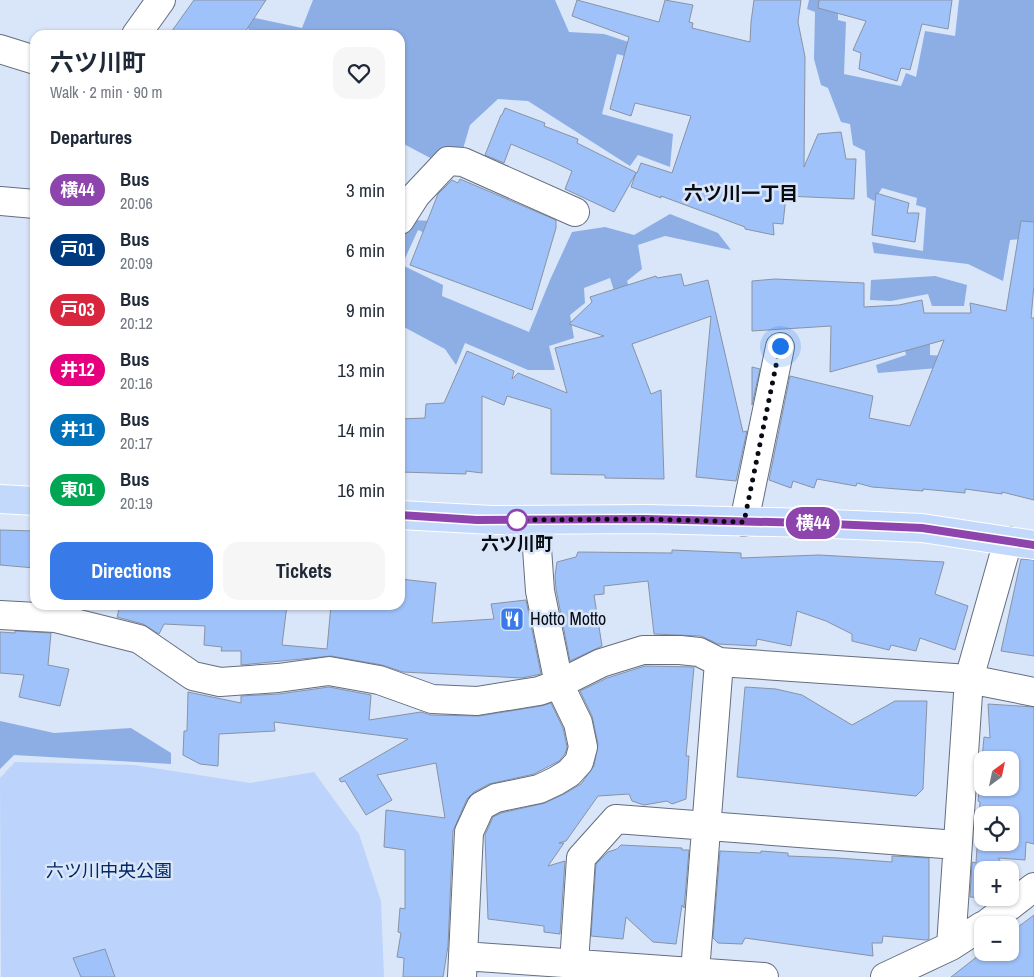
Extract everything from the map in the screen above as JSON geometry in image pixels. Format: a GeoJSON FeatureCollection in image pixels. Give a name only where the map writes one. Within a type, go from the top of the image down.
{"type":"FeatureCollection","features":[{"type":"Feature","properties":{"kind":"main road"},"geometry":{"type":"LineString","coordinates":[[0,499],[30,500]]}},
{"type":"Feature","properties":{"kind":"main road"},"geometry":{"type":"LineString","coordinates":[[405,515],[477,520],[646,519],[922,528],[1021,544]]}},
{"type":"Feature","properties":{"kind":"street"},"geometry":{"type":"LineString","coordinates":[[140,30],[161,0]]}},
{"type":"Feature","properties":{"kind":"street"},"geometry":{"type":"LineString","coordinates":[[0,49],[30,58]]}},
{"type":"Feature","properties":{"kind":"street"},"geometry":{"type":"LineString","coordinates":[[405,212],[416,195],[448,161],[463,162],[575,212]]}},
{"type":"Feature","properties":{"kind":"street"},"geometry":{"type":"LineString","coordinates":[[0,200],[30,203]]}},
{"type":"Feature","properties":{"kind":"street"},"geometry":{"type":"LineString","coordinates":[[744,522],[780,346]]}},
{"type":"Feature","properties":{"kind":"street"},"geometry":{"type":"LineString","coordinates":[[535,520],[540,591],[559,684],[578,723],[583,747],[579,762],[569,774],[539,789],[496,798],[481,806],[469,832],[462,966],[574,964],[764,977]]}},
{"type":"Feature","properties":{"kind":"street"},"geometry":{"type":"LineString","coordinates":[[951,946],[969,678],[1021,544]]}},
{"type":"Feature","properties":{"kind":"street"},"geometry":{"type":"LineString","coordinates":[[0,615],[55,618],[138,639],[193,676],[220,682],[278,678],[329,671],[379,680],[432,699],[477,701],[539,691],[559,684],[601,662],[643,650],[699,652],[719,662],[969,678],[1034,692]]}},
{"type":"Feature","properties":{"kind":"street"},"geometry":{"type":"LineString","coordinates":[[695,972],[719,662]]}},
{"type":"Feature","properties":{"kind":"street"},"geometry":{"type":"LineString","coordinates":[[574,964],[582,858],[616,819],[957,845]]}},
{"type":"Feature","properties":{"kind":"street"},"geometry":{"type":"LineString","coordinates":[[998,916],[1033,890]]}},
{"type":"Feature","properties":{"kind":"street"},"geometry":{"type":"LineString","coordinates":[[884,977],[951,946],[974,932]]}},
{"type":"Feature","properties":{"kind":"green space","name":"六ツ川中央公園"},"geometry":{"type":"Polygon","coordinates":[[[15,762],[134,765],[250,783],[314,772],[359,834],[381,901],[384,977],[1,977],[0,778],[15,762]]]}},
{"type":"Feature","properties":{"kind":"shaded area"},"geometry":{"type":"Polygon","coordinates":[[[313,0],[555,0],[569,32],[604,34],[644,47],[640,60],[617,54],[602,114],[673,134],[670,167],[638,155],[630,166],[528,101],[498,99],[470,125],[463,149],[436,161],[405,145],[405,30],[250,30],[231,13],[302,28],[313,0]]]}},
{"type":"Feature","properties":{"kind":"shaded area"},"geometry":{"type":"Polygon","coordinates":[[[809,0],[838,0],[838,20],[846,22],[844,74],[901,86],[906,73],[916,77],[925,31],[955,36],[959,0],[1034,0],[1034,238],[1010,240],[1003,281],[968,264],[874,253],[872,242],[923,251],[926,208],[916,205],[917,198],[882,188],[874,201],[867,197],[865,151],[853,145],[850,124],[841,122],[828,88],[821,85],[814,59],[815,12],[807,9],[809,0]]]}},
{"type":"Feature","properties":{"kind":"shaded area"},"geometry":{"type":"Polygon","coordinates":[[[670,214],[718,233],[731,250],[665,236],[638,245],[642,269],[627,281],[634,306],[615,294],[610,278],[584,288],[585,303],[570,315],[574,338],[549,346],[555,370],[528,370],[465,343],[456,365],[445,349],[405,328],[405,266],[443,285],[442,296],[529,332],[572,232],[605,227],[634,235],[670,214]]]}},
{"type":"Feature","properties":{"kind":"shaded area"},"geometry":{"type":"Polygon","coordinates":[[[409,220],[435,221],[442,240],[418,230],[405,258],[405,227],[409,220]]]}},
{"type":"Feature","properties":{"kind":"shaded area"},"geometry":{"type":"Polygon","coordinates":[[[935,276],[967,285],[964,306],[932,306],[928,294],[891,301],[870,300],[871,280],[935,276]]]}},
{"type":"Feature","properties":{"kind":"shaded area"},"geometry":{"type":"Polygon","coordinates":[[[930,344],[930,355],[959,357],[962,366],[878,373],[876,365],[906,355],[904,345],[930,344]]]}},
{"type":"Feature","properties":{"kind":"shaded area"},"geometry":{"type":"Polygon","coordinates":[[[0,721],[54,733],[131,728],[171,753],[171,764],[14,755],[0,769],[0,721]]]}},
{"type":"Feature","properties":{"kind":"building"},"geometry":{"type":"Polygon","coordinates":[[[194,0],[266,0],[246,30],[173,30],[194,0]]]}},
{"type":"Feature","properties":{"kind":"building"},"geometry":{"type":"Polygon","coordinates":[[[577,0],[659,22],[665,0],[693,5],[689,22],[693,23],[692,28],[750,42],[754,0],[801,0],[798,22],[805,57],[804,167],[818,134],[841,132],[846,159],[856,159],[854,199],[786,196],[783,224],[773,223],[774,235],[745,229],[745,227],[661,196],[661,198],[631,187],[636,173],[614,212],[565,189],[572,171],[551,161],[511,144],[504,163],[485,155],[505,108],[545,123],[544,126],[578,139],[577,143],[637,173],[641,163],[672,173],[691,116],[635,103],[631,116],[610,109],[629,37],[572,16],[577,0]]]}},
{"type":"Feature","properties":{"kind":"building"},"geometry":{"type":"Polygon","coordinates":[[[819,0],[952,0],[948,29],[922,24],[910,70],[901,68],[897,81],[859,69],[861,53],[853,50],[866,21],[818,8],[819,0]]]}},
{"type":"Feature","properties":{"kind":"building"},"geometry":{"type":"Polygon","coordinates":[[[460,179],[556,220],[556,228],[532,310],[410,265],[438,194],[452,180],[458,183],[460,179]]]}},
{"type":"Feature","properties":{"kind":"building"},"geometry":{"type":"Polygon","coordinates":[[[876,193],[909,203],[907,213],[919,213],[915,242],[872,235],[876,193]]]}},
{"type":"Feature","properties":{"kind":"building"},"geometry":{"type":"Polygon","coordinates":[[[1021,221],[1034,222],[1034,285],[1031,318],[1034,318],[1034,500],[1002,492],[1002,494],[965,489],[965,493],[923,489],[923,491],[872,487],[857,483],[856,486],[817,479],[814,488],[793,481],[791,488],[769,480],[790,376],[873,396],[869,418],[910,426],[944,340],[830,372],[831,326],[752,331],[752,281],[775,279],[864,283],[864,307],[899,305],[922,300],[924,313],[971,313],[970,303],[1006,311],[1021,221]]]}},
{"type":"Feature","properties":{"kind":"building"},"geometry":{"type":"Polygon","coordinates":[[[681,274],[684,286],[708,280],[743,432],[747,431],[736,481],[696,477],[711,316],[632,344],[651,394],[661,390],[664,479],[605,478],[605,475],[551,474],[551,409],[507,396],[504,405],[482,396],[482,473],[466,471],[466,474],[405,472],[405,419],[425,418],[426,404],[444,403],[467,351],[514,371],[512,379],[518,373],[567,393],[555,348],[604,336],[569,324],[592,302],[590,297],[656,276],[657,278],[681,274]]]}},
{"type":"Feature","properties":{"kind":"building"},"geometry":{"type":"Polygon","coordinates":[[[752,367],[760,369],[752,405],[752,367]]]}},
{"type":"Feature","properties":{"kind":"building"},"geometry":{"type":"Polygon","coordinates":[[[0,530],[30,531],[30,568],[0,565],[0,530]]]}},
{"type":"Feature","properties":{"kind":"building"},"geometry":{"type":"Polygon","coordinates":[[[672,550],[741,553],[741,558],[819,555],[944,562],[935,594],[968,606],[955,650],[920,638],[916,651],[891,645],[889,650],[852,641],[852,634],[826,621],[797,611],[791,646],[757,639],[756,646],[718,644],[701,636],[654,634],[648,581],[604,586],[604,594],[594,595],[602,646],[570,661],[556,589],[557,562],[576,557],[578,552],[672,553],[672,550]]]}},
{"type":"Feature","properties":{"kind":"building"},"geometry":{"type":"Polygon","coordinates":[[[1021,559],[1034,560],[1034,656],[1001,651],[1021,559]]]}},
{"type":"Feature","properties":{"kind":"building"},"geometry":{"type":"Polygon","coordinates":[[[405,580],[436,583],[432,623],[494,619],[491,604],[526,600],[541,674],[522,678],[403,672],[382,665],[331,656],[241,665],[241,651],[221,651],[222,647],[204,645],[205,626],[164,624],[159,634],[143,624],[117,617],[119,610],[286,610],[282,645],[327,649],[331,610],[405,610],[405,580]]]}},
{"type":"Feature","properties":{"kind":"building"},"geometry":{"type":"Polygon","coordinates":[[[15,631],[51,633],[48,665],[69,669],[60,706],[19,697],[24,675],[0,673],[0,632],[15,633],[15,631]]]}},
{"type":"Feature","properties":{"kind":"building"},"geometry":{"type":"Polygon","coordinates":[[[645,666],[694,667],[686,756],[689,756],[686,799],[672,804],[667,801],[644,805],[632,801],[629,794],[598,796],[566,841],[559,843],[564,843],[548,866],[565,861],[560,934],[544,932],[544,926],[488,919],[485,835],[493,817],[501,813],[545,803],[581,784],[594,766],[598,744],[592,716],[580,691],[607,678],[645,666]]]}},
{"type":"Feature","properties":{"kind":"building"},"geometry":{"type":"Polygon","coordinates":[[[329,687],[371,695],[369,720],[421,712],[431,715],[479,716],[551,703],[563,728],[567,747],[565,754],[559,761],[534,774],[489,784],[474,792],[467,799],[453,831],[448,946],[443,977],[403,977],[404,958],[397,957],[401,933],[398,932],[400,908],[405,909],[405,850],[384,847],[386,810],[445,818],[436,763],[377,775],[392,800],[366,815],[345,781],[341,782],[339,779],[408,739],[274,722],[275,731],[219,734],[218,766],[200,764],[183,755],[184,731],[187,731],[188,692],[241,703],[241,696],[279,694],[329,687]]]}},
{"type":"Feature","properties":{"kind":"building"},"geometry":{"type":"Polygon","coordinates":[[[745,687],[776,689],[802,695],[852,725],[895,701],[927,701],[923,789],[916,796],[737,777],[745,687]]]}},
{"type":"Feature","properties":{"kind":"building"},"geometry":{"type":"Polygon","coordinates":[[[988,704],[1034,707],[1034,844],[1026,842],[1025,860],[998,858],[1000,861],[976,861],[977,851],[1019,851],[1019,806],[980,806],[978,796],[1019,796],[1019,751],[983,751],[984,737],[990,738],[988,704]]]}},
{"type":"Feature","properties":{"kind":"building"},"geometry":{"type":"Polygon","coordinates":[[[621,845],[689,850],[684,908],[682,905],[676,944],[653,942],[626,917],[623,939],[591,936],[596,864],[608,852],[617,849],[621,845]]]}},
{"type":"Feature","properties":{"kind":"building"},"geometry":{"type":"Polygon","coordinates":[[[720,851],[761,853],[761,851],[788,853],[788,856],[892,862],[892,856],[929,858],[929,939],[883,936],[882,943],[872,943],[873,956],[745,938],[742,944],[718,943],[713,938],[720,851]]]}},
{"type":"Feature","properties":{"kind":"building"},"geometry":{"type":"Polygon","coordinates":[[[972,862],[974,862],[974,897],[970,897],[972,862]]]}},
{"type":"Feature","properties":{"kind":"building"},"geometry":{"type":"Polygon","coordinates":[[[1034,915],[1034,977],[951,977],[974,959],[974,961],[1019,961],[1019,926],[1034,915]]]}},
{"type":"Feature","properties":{"kind":"building"},"geometry":{"type":"Polygon","coordinates":[[[105,949],[115,977],[81,977],[73,958],[105,949]]]}},
{"type":"Feature","properties":{"kind":"bus line","name":"横44"},"geometry":{"type":"LineString","coordinates":[[405,515],[477,520],[646,519],[903,527],[922,528],[1034,545]]}},
{"type":"Feature","properties":{"kind":"place","name":"六ツ川町"},"geometry":{"type":"Point","coordinates":[517,520]}},
{"type":"Feature","properties":{"kind":"place","name":"Hotto Motto"},"geometry":{"type":"Point","coordinates":[512,619]}},
{"type":"Feature","properties":{"kind":"district","name":"六ツ川一丁目"},"geometry":{"type":"Point","coordinates":[741,193]}},
{"type":"Feature","properties":{"kind":"route"},"geometry":{"type":"LineString","coordinates":[[517,520],[646,519],[744,522],[780,346]]}}]}
